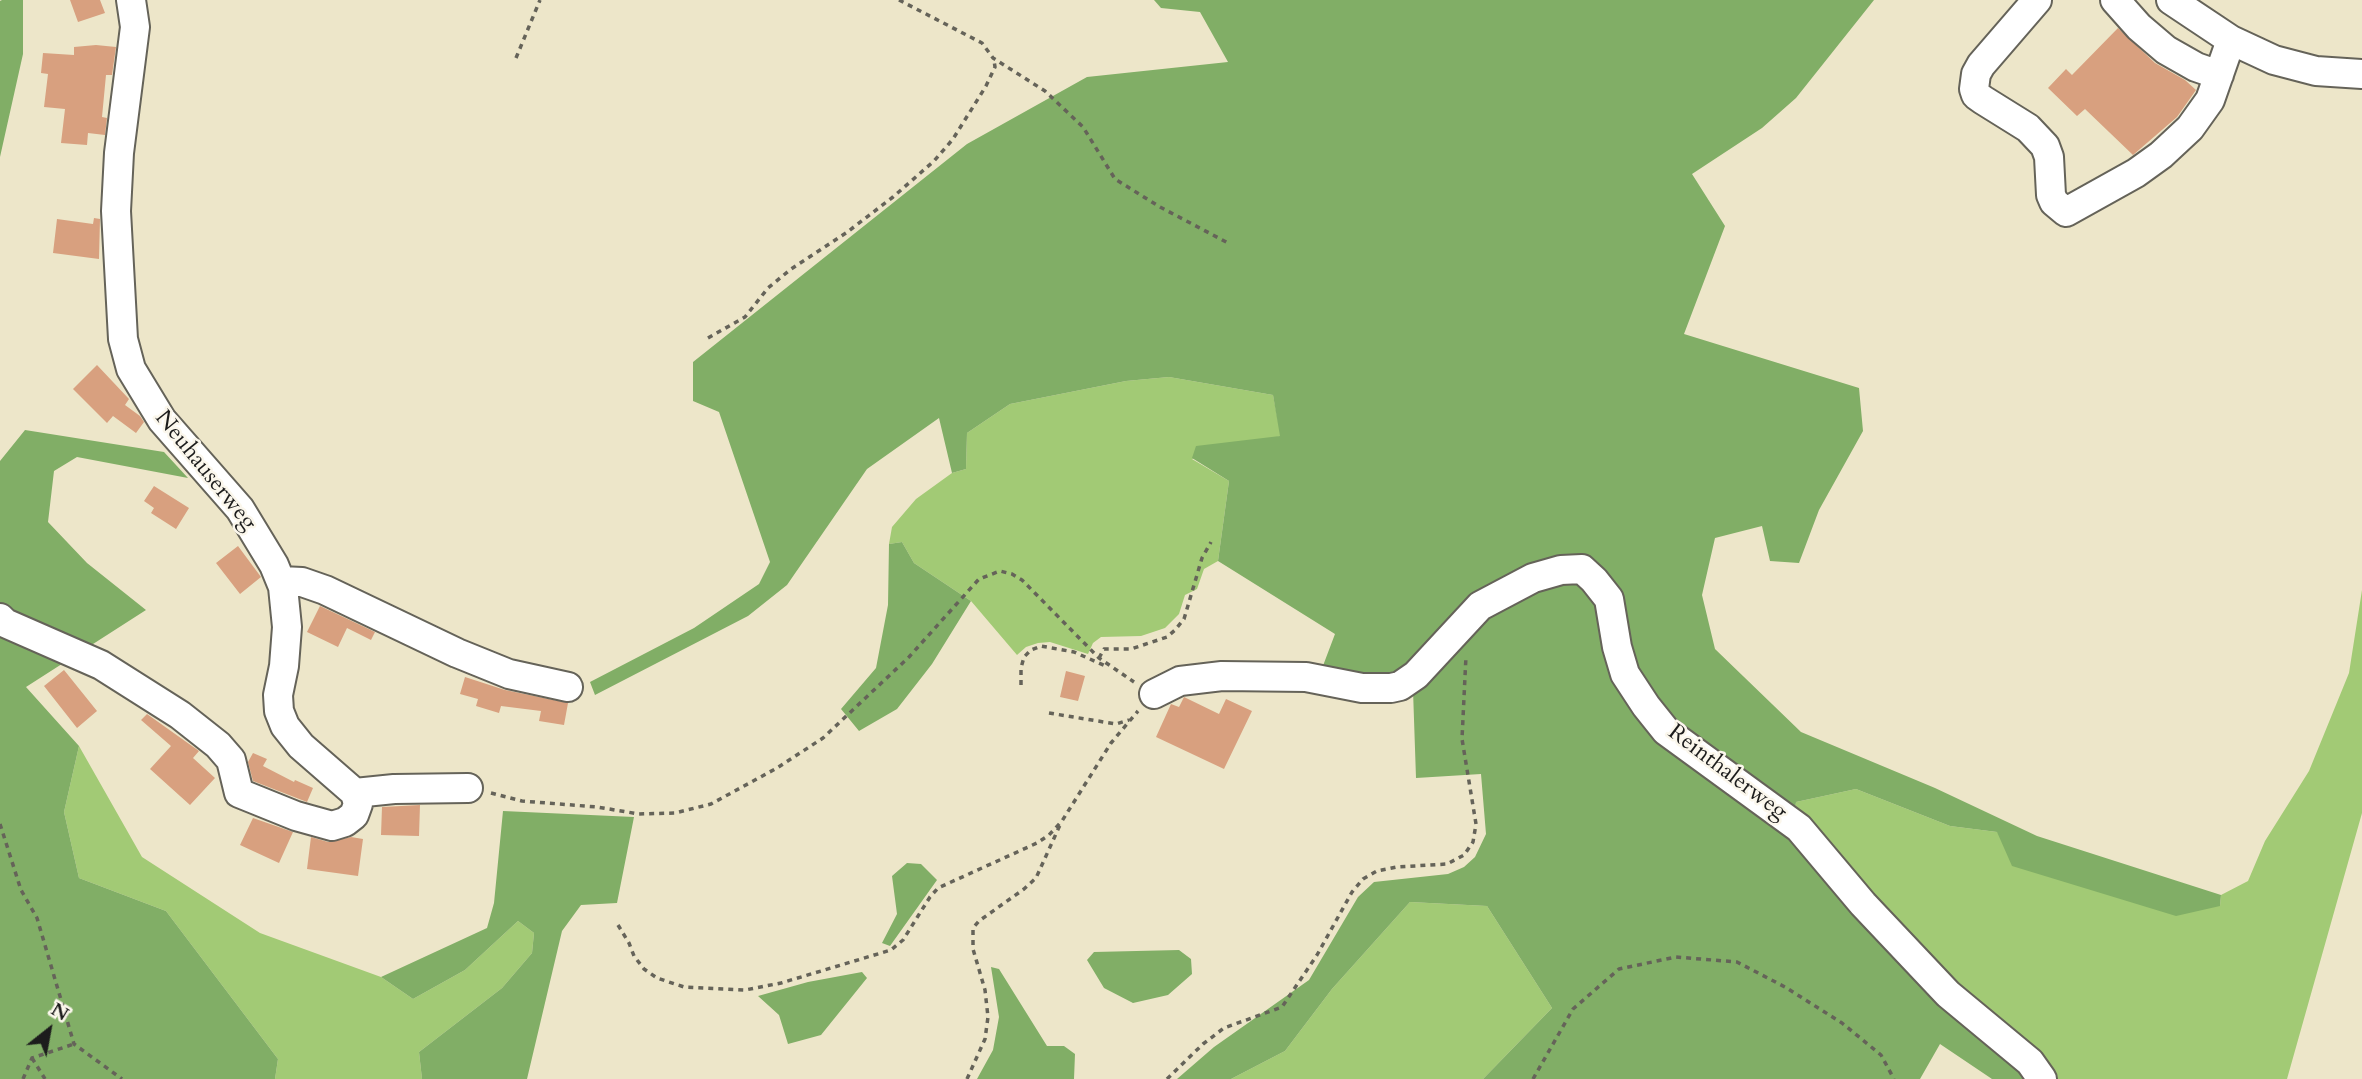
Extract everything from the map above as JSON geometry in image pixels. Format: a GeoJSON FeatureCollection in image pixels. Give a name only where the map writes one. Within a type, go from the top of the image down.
{"type":"FeatureCollection","features":[{"type":"Feature","properties":{"kind":"street","name":"Neuhauserweg"},"geometry":{"type":"LineString","coordinates":[[131,0],[135,27],[119,153],[116,211],[123,339],[131,369],[162,420],[240,509],[281,581],[287,627],[284,666],[278,695],[279,711],[285,726],[301,746],[355,793]]}},
{"type":"Feature","properties":{"kind":"street"},"geometry":{"type":"LineString","coordinates":[[2037,0],[1980,65],[1974,89],[1976,95],[2038,136],[2049,157],[2051,195],[2063,212],[2070,212],[2161,155],[2199,116],[2210,100],[2231,40]]}},
{"type":"Feature","properties":{"kind":"street"},"geometry":{"type":"LineString","coordinates":[[2115,0],[2139,27],[2166,50],[2196,67],[2219,75]]}},
{"type":"Feature","properties":{"kind":"street"},"geometry":{"type":"LineString","coordinates":[[2171,0],[2231,40],[2264,56],[2334,74],[2362,74]]}},
{"type":"Feature","properties":{"kind":"street","name":"Reinthalerweg"},"geometry":{"type":"LineString","coordinates":[[1154,694],[1180,681],[1222,676],[1306,677],[1362,688],[1400,686],[1416,675],[1480,606],[1533,578],[1561,570],[1582,569],[1609,599],[1617,647],[1625,674],[1666,731],[1799,828],[1863,905],[1948,994],[2030,1062],[2042,1079]]}},
{"type":"Feature","properties":{"kind":"street"},"geometry":{"type":"LineString","coordinates":[[281,581],[302,582],[325,590],[457,653],[509,674],[568,687]]}},
{"type":"Feature","properties":{"kind":"street"},"geometry":{"type":"LineString","coordinates":[[0,618],[5,623],[101,665],[180,715],[232,760],[239,793],[296,816],[332,826],[345,822],[354,815],[358,804],[355,793],[394,789],[468,788]]}},
{"type":"Feature","properties":{"kind":"path"},"geometry":{"type":"LineString","coordinates":[[516,58],[540,0]]}},
{"type":"Feature","properties":{"kind":"path"},"geometry":{"type":"LineString","coordinates":[[898,0],[982,43],[993,58],[1045,91],[1083,127],[1115,179],[1230,244]]}},
{"type":"Feature","properties":{"kind":"path"},"geometry":{"type":"LineString","coordinates":[[708,338],[745,317],[768,288],[783,275],[846,233],[934,161],[953,139],[986,86],[995,67],[993,58]]}},
{"type":"Feature","properties":{"kind":"path"},"geometry":{"type":"LineString","coordinates":[[1099,658],[1104,649],[1131,649],[1167,638],[1175,630],[1184,619],[1202,558],[1211,542]]}},
{"type":"Feature","properties":{"kind":"path"},"geometry":{"type":"LineString","coordinates":[[468,788],[522,801],[597,807],[639,814],[675,813],[710,804],[777,768],[823,738],[909,657],[979,579],[1000,570],[1023,580],[1099,658],[1154,694],[1111,743],[1062,821],[1036,878],[973,928],[973,949],[985,989],[988,1017],[985,1039],[967,1079]]}},
{"type":"Feature","properties":{"kind":"path"},"geometry":{"type":"LineString","coordinates":[[1167,1079],[1224,1028],[1282,1007],[1317,955],[1352,892],[1363,879],[1377,871],[1397,867],[1447,864],[1464,855],[1473,842],[1476,824],[1462,739],[1467,659],[1454,634]]}},
{"type":"Feature","properties":{"kind":"path"},"geometry":{"type":"LineString","coordinates":[[1021,685],[1024,657],[1041,646],[1073,652],[1115,669]]}},
{"type":"Feature","properties":{"kind":"path"},"geometry":{"type":"LineString","coordinates":[[1049,713],[1116,724],[1129,720]]}},
{"type":"Feature","properties":{"kind":"path"},"geometry":{"type":"LineString","coordinates":[[618,925],[634,956],[644,969],[657,978],[684,987],[718,990],[745,990],[781,983],[891,950],[903,940],[929,897],[938,888],[1037,843],[1062,821]]}},
{"type":"Feature","properties":{"kind":"path"},"geometry":{"type":"LineString","coordinates":[[0,824],[21,890],[37,918],[74,1044],[122,1079]]}},
{"type":"Feature","properties":{"kind":"path"},"geometry":{"type":"LineString","coordinates":[[1533,1079],[1573,1009],[1619,969],[1676,957],[1737,962],[1785,987],[1842,1023],[1881,1055],[1894,1079]]}},
{"type":"Feature","properties":{"kind":"path"},"geometry":{"type":"LineString","coordinates":[[23,1079],[32,1058],[74,1044]]}},
{"type":"Feature","properties":{"kind":"path"},"geometry":{"type":"LineString","coordinates":[[32,1058],[45,1079]]}},
{"type":"Feature","properties":{"kind":"green space"},"geometry":{"type":"Polygon","coordinates":[[[23,0],[23,54],[0,157],[0,1],[23,0]]]}},
{"type":"Feature","properties":{"kind":"green space"},"geometry":{"type":"Polygon","coordinates":[[[1154,0],[1874,0],[1796,98],[1762,128],[1692,174],[1725,226],[1684,334],[1859,388],[1863,431],[1819,510],[1799,563],[1770,561],[1762,526],[1715,538],[1702,595],[1715,649],[1801,732],[1935,788],[2037,836],[2221,895],[2220,906],[2176,916],[2012,866],[1997,832],[1950,826],[1856,789],[1796,802],[1794,818],[2031,1079],[1992,1079],[1940,1044],[1920,1079],[1483,1079],[1552,1008],[1487,906],[1410,902],[1332,989],[1285,1051],[1231,1079],[1177,1079],[1214,1047],[1309,980],[1358,897],[1374,882],[1448,874],[1464,867],[1475,857],[1486,834],[1481,774],[1416,778],[1413,690],[1393,675],[1321,671],[1335,634],[1218,561],[1229,481],[1192,458],[1196,446],[1280,436],[1273,395],[1169,377],[1126,381],[1010,404],[967,433],[966,469],[952,473],[939,418],[867,469],[787,585],[748,616],[595,695],[590,682],[694,628],[759,584],[770,562],[719,412],[693,401],[693,362],[967,144],[1087,77],[1228,62],[1200,12],[1161,8],[1154,0]]]}},
{"type":"Feature","properties":{"kind":"green space"},"geometry":{"type":"Polygon","coordinates":[[[1169,377],[1273,395],[1281,436],[1192,459],[1229,481],[1218,561],[1204,569],[1197,589],[1185,595],[1179,614],[1165,628],[1141,636],[1101,637],[1093,643],[1088,654],[1050,642],[1026,647],[1017,655],[971,601],[914,563],[902,542],[889,544],[892,527],[916,499],[952,473],[966,469],[967,433],[1010,404],[1126,381],[1169,377]]]}},
{"type":"Feature","properties":{"kind":"green space"},"geometry":{"type":"Polygon","coordinates":[[[25,430],[164,452],[188,478],[77,457],[54,471],[48,522],[87,563],[146,610],[26,687],[79,746],[64,812],[79,878],[166,911],[278,1059],[275,1079],[0,1079],[0,461],[25,430]]]}},
{"type":"Feature","properties":{"kind":"green space"},"geometry":{"type":"Polygon","coordinates":[[[902,542],[914,563],[971,601],[932,664],[897,709],[859,731],[841,709],[876,668],[888,605],[889,544],[902,542]]]}},
{"type":"Feature","properties":{"kind":"green space"},"geometry":{"type":"Polygon","coordinates":[[[2362,590],[2362,813],[2287,1079],[2051,1079],[1952,990],[1794,818],[1796,802],[1856,789],[1950,826],[1997,832],[2220,906],[2221,895],[2248,881],[2265,841],[2309,771],[2349,673],[2362,590]]]}},
{"type":"Feature","properties":{"kind":"green space"},"geometry":{"type":"Polygon","coordinates":[[[79,746],[142,857],[260,933],[381,977],[413,999],[465,970],[518,921],[534,933],[532,953],[502,988],[419,1052],[422,1079],[275,1079],[278,1059],[166,911],[79,878],[64,812],[79,746]]]}},
{"type":"Feature","properties":{"kind":"green space"},"geometry":{"type":"Polygon","coordinates":[[[503,811],[634,817],[617,903],[581,905],[562,931],[527,1079],[422,1079],[419,1052],[502,988],[532,953],[534,933],[518,921],[465,970],[413,999],[381,977],[487,928],[494,903],[503,811]]]}},
{"type":"Feature","properties":{"kind":"green space"},"geometry":{"type":"Polygon","coordinates":[[[907,863],[921,864],[937,880],[890,946],[882,943],[897,914],[892,876],[907,863]]]}},
{"type":"Feature","properties":{"kind":"green space"},"geometry":{"type":"Polygon","coordinates":[[[1410,902],[1487,906],[1552,1008],[1483,1079],[1231,1079],[1285,1051],[1332,989],[1410,902]]]}},
{"type":"Feature","properties":{"kind":"green space"},"geometry":{"type":"Polygon","coordinates":[[[1179,950],[1191,959],[1192,974],[1168,995],[1133,1003],[1104,988],[1087,960],[1094,952],[1179,950]]]}},
{"type":"Feature","properties":{"kind":"green space"},"geometry":{"type":"Polygon","coordinates":[[[991,967],[999,969],[1047,1046],[1064,1046],[1075,1054],[1074,1079],[977,1079],[993,1050],[999,1017],[991,967]]]}},
{"type":"Feature","properties":{"kind":"green space"},"geometry":{"type":"Polygon","coordinates":[[[862,972],[867,978],[821,1035],[788,1044],[779,1015],[758,996],[808,982],[862,972]]]}},
{"type":"Feature","properties":{"kind":"building"},"geometry":{"type":"Polygon","coordinates":[[[70,0],[100,0],[105,13],[78,22],[70,0]]]}},
{"type":"Feature","properties":{"kind":"building"},"geometry":{"type":"Polygon","coordinates":[[[2118,28],[2155,63],[2185,80],[2196,90],[2177,117],[2133,155],[2085,109],[2077,116],[2048,88],[2066,69],[2072,75],[2118,28]]]}},
{"type":"Feature","properties":{"kind":"building"},"geometry":{"type":"Polygon","coordinates":[[[74,47],[116,47],[112,75],[106,75],[102,117],[107,118],[105,135],[88,133],[87,145],[61,143],[65,109],[44,107],[48,74],[41,73],[43,53],[74,55],[74,47]]]}},
{"type":"Feature","properties":{"kind":"building"},"geometry":{"type":"Polygon","coordinates":[[[94,218],[100,219],[99,259],[53,253],[57,219],[93,224],[94,218]]]}},
{"type":"Feature","properties":{"kind":"building"},"geometry":{"type":"Polygon","coordinates":[[[97,365],[129,399],[125,405],[144,422],[136,433],[113,416],[107,423],[73,389],[97,365]]]}},
{"type":"Feature","properties":{"kind":"building"},"geometry":{"type":"Polygon","coordinates":[[[154,486],[189,508],[176,529],[151,513],[154,508],[144,501],[154,486]]]}},
{"type":"Feature","properties":{"kind":"building"},"geometry":{"type":"Polygon","coordinates":[[[238,546],[261,577],[240,594],[216,563],[238,546]]]}},
{"type":"Feature","properties":{"kind":"building"},"geometry":{"type":"Polygon","coordinates":[[[320,606],[375,632],[371,640],[347,628],[338,647],[307,632],[320,606]]]}},
{"type":"Feature","properties":{"kind":"building"},"geometry":{"type":"Polygon","coordinates":[[[64,670],[97,711],[77,728],[44,686],[64,670]]]}},
{"type":"Feature","properties":{"kind":"building"},"geometry":{"type":"Polygon","coordinates":[[[1066,671],[1085,676],[1078,701],[1060,697],[1066,671]]]}},
{"type":"Feature","properties":{"kind":"building"},"geometry":{"type":"Polygon","coordinates":[[[465,677],[505,690],[568,703],[564,725],[539,721],[541,711],[501,706],[499,713],[476,706],[478,699],[460,694],[465,677]]]}},
{"type":"Feature","properties":{"kind":"building"},"geometry":{"type":"Polygon","coordinates":[[[1184,697],[1219,714],[1226,699],[1252,711],[1224,769],[1156,737],[1171,704],[1179,707],[1184,697]]]}},
{"type":"Feature","properties":{"kind":"building"},"geometry":{"type":"Polygon","coordinates":[[[147,714],[199,751],[193,758],[215,778],[190,805],[150,769],[171,746],[141,720],[147,714]]]}},
{"type":"Feature","properties":{"kind":"building"},"geometry":{"type":"Polygon","coordinates":[[[253,753],[267,759],[263,766],[294,782],[295,780],[313,788],[307,802],[253,781],[248,762],[253,753]]]}},
{"type":"Feature","properties":{"kind":"building"},"geometry":{"type":"Polygon","coordinates":[[[420,805],[419,836],[381,835],[382,807],[420,805]]]}},
{"type":"Feature","properties":{"kind":"building"},"geometry":{"type":"Polygon","coordinates":[[[253,818],[293,832],[279,863],[240,845],[253,818]]]}},
{"type":"Feature","properties":{"kind":"building"},"geometry":{"type":"Polygon","coordinates":[[[311,837],[328,842],[351,837],[363,839],[358,876],[307,869],[311,837]]]}}]}
